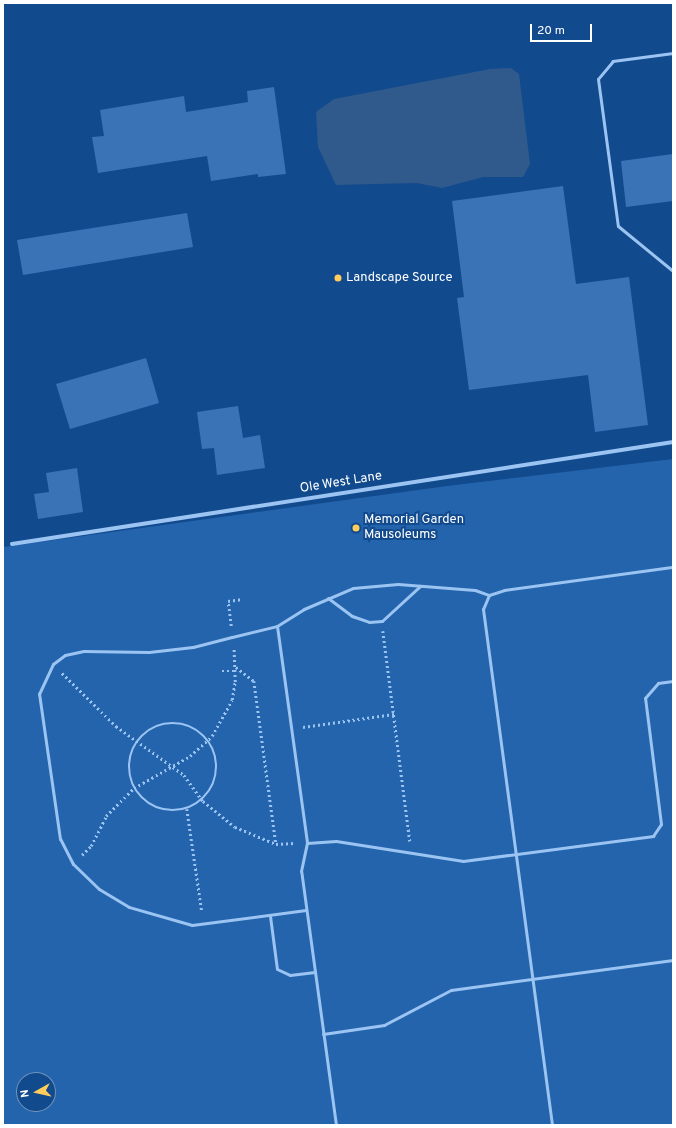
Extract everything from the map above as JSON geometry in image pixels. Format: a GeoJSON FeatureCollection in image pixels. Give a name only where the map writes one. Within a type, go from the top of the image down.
{"type":"FeatureCollection","features":[{"type":"Feature","properties":{"kind":"street","name":"Ole West Lane"},"geometry":{"type":"LineString","coordinates":[[12,544],[673,442]]}},
{"type":"Feature","properties":{"kind":"lane"},"geometry":{"type":"LineString","coordinates":[[673,52],[613,61],[598,79],[618,226],[673,271]]}},
{"type":"Feature","properties":{"kind":"lane"},"geometry":{"type":"LineString","coordinates":[[306,910],[204,924],[161,918],[129,907],[99,889],[73,864],[60,839],[39,694],[53,664],[65,656],[84,651],[149,652],[193,647],[277,626],[328,598],[353,588],[398,584],[475,590],[489,595],[504,590],[673,567]]}},
{"type":"Feature","properties":{"kind":"lane"},"geometry":{"type":"LineString","coordinates":[[328,598],[352,616],[369,622],[382,621],[420,586]]}},
{"type":"Feature","properties":{"kind":"lane"},"geometry":{"type":"LineString","coordinates":[[489,595],[483,609],[516,854],[531,979],[552,1125]]}},
{"type":"Feature","properties":{"kind":"lane"},"geometry":{"type":"LineString","coordinates":[[277,626],[307,842],[301,871],[336,1125]]}},
{"type":"Feature","properties":{"kind":"lane"},"geometry":{"type":"LineString","coordinates":[[307,842],[336,842],[412,855],[463,861],[653,836],[662,824],[645,698],[658,683],[673,681]]}},
{"type":"Feature","properties":{"kind":"lane"},"geometry":{"type":"LineString","coordinates":[[270,916],[277,969],[290,975],[315,972]]}},
{"type":"Feature","properties":{"kind":"lane"},"geometry":{"type":"LineString","coordinates":[[323,1034],[384,1025],[452,990],[673,960]]}},
{"type":"Feature","properties":{"kind":"path"},"geometry":{"type":"LineString","coordinates":[[73,864],[92,846],[106,816],[134,788],[190,756],[209,740],[223,721],[232,700],[236,669],[228,601],[243,599]]}},
{"type":"Feature","properties":{"kind":"path"},"geometry":{"type":"LineString","coordinates":[[382,621],[412,855]]}},
{"type":"Feature","properties":{"kind":"path"},"geometry":{"type":"LineString","coordinates":[[53,664],[95,707],[137,742],[184,776],[203,801],[235,827],[276,844],[307,842]]}},
{"type":"Feature","properties":{"kind":"path"},"geometry":{"type":"LineString","coordinates":[[222,671],[236,669],[254,681],[276,844]]}},
{"type":"Feature","properties":{"kind":"path"},"geometry":{"type":"LineString","coordinates":[[291,728],[394,714]]}},
{"type":"Feature","properties":{"kind":"path"},"geometry":{"type":"LineString","coordinates":[[172,723],[187,725],[209,740],[216,756],[217,771],[214,785],[203,801],[187,809],[165,811],[152,806],[134,788],[129,771],[130,757],[137,742],[158,726],[172,723]]}},
{"type":"Feature","properties":{"kind":"path"},"geometry":{"type":"LineString","coordinates":[[187,809],[204,924]]}},
{"type":"Feature","properties":{"kind":"shaded area"},"geometry":{"type":"Polygon","coordinates":[[[511,68],[519,74],[530,164],[523,177],[483,177],[442,188],[417,183],[336,185],[318,147],[316,112],[334,99],[490,69],[511,68]]]}},
{"type":"Feature","properties":{"kind":"shaded area"},"geometry":{"type":"Polygon","coordinates":[[[673,459],[673,1125],[3,1125],[3,547],[447,486],[673,459]]]}},
{"type":"Feature","properties":{"kind":"building"},"geometry":{"type":"Polygon","coordinates":[[[274,87],[286,174],[258,177],[258,174],[211,181],[207,156],[98,173],[92,137],[104,136],[100,110],[184,96],[186,112],[248,102],[247,91],[274,87]]]}},
{"type":"Feature","properties":{"kind":"building"},"geometry":{"type":"Polygon","coordinates":[[[673,154],[673,201],[626,207],[621,161],[673,154]]]}},
{"type":"Feature","properties":{"kind":"building"},"geometry":{"type":"Polygon","coordinates":[[[563,186],[576,284],[629,277],[648,425],[595,432],[588,375],[469,390],[457,298],[464,297],[452,201],[563,186]]]}},
{"type":"Feature","properties":{"kind":"building"},"geometry":{"type":"Polygon","coordinates":[[[187,213],[193,247],[23,275],[17,240],[187,213]]]}},
{"type":"Feature","properties":{"kind":"building"},"geometry":{"type":"Polygon","coordinates":[[[146,358],[159,403],[70,429],[56,384],[146,358]]]}},
{"type":"Feature","properties":{"kind":"building"},"geometry":{"type":"Polygon","coordinates":[[[238,406],[243,438],[260,435],[265,468],[217,475],[214,448],[202,449],[197,412],[238,406]]]}},
{"type":"Feature","properties":{"kind":"building"},"geometry":{"type":"Polygon","coordinates":[[[77,468],[83,512],[38,519],[34,494],[49,492],[46,473],[77,468]]]}},
{"type":"Feature","properties":{"kind":"place","name":"Landscape Source"},"geometry":{"type":"Point","coordinates":[338,278]}},
{"type":"Feature","properties":{"kind":"place","name":"Memorial Garden Mausoleums"},"geometry":{"type":"Point","coordinates":[356,528]}}]}
